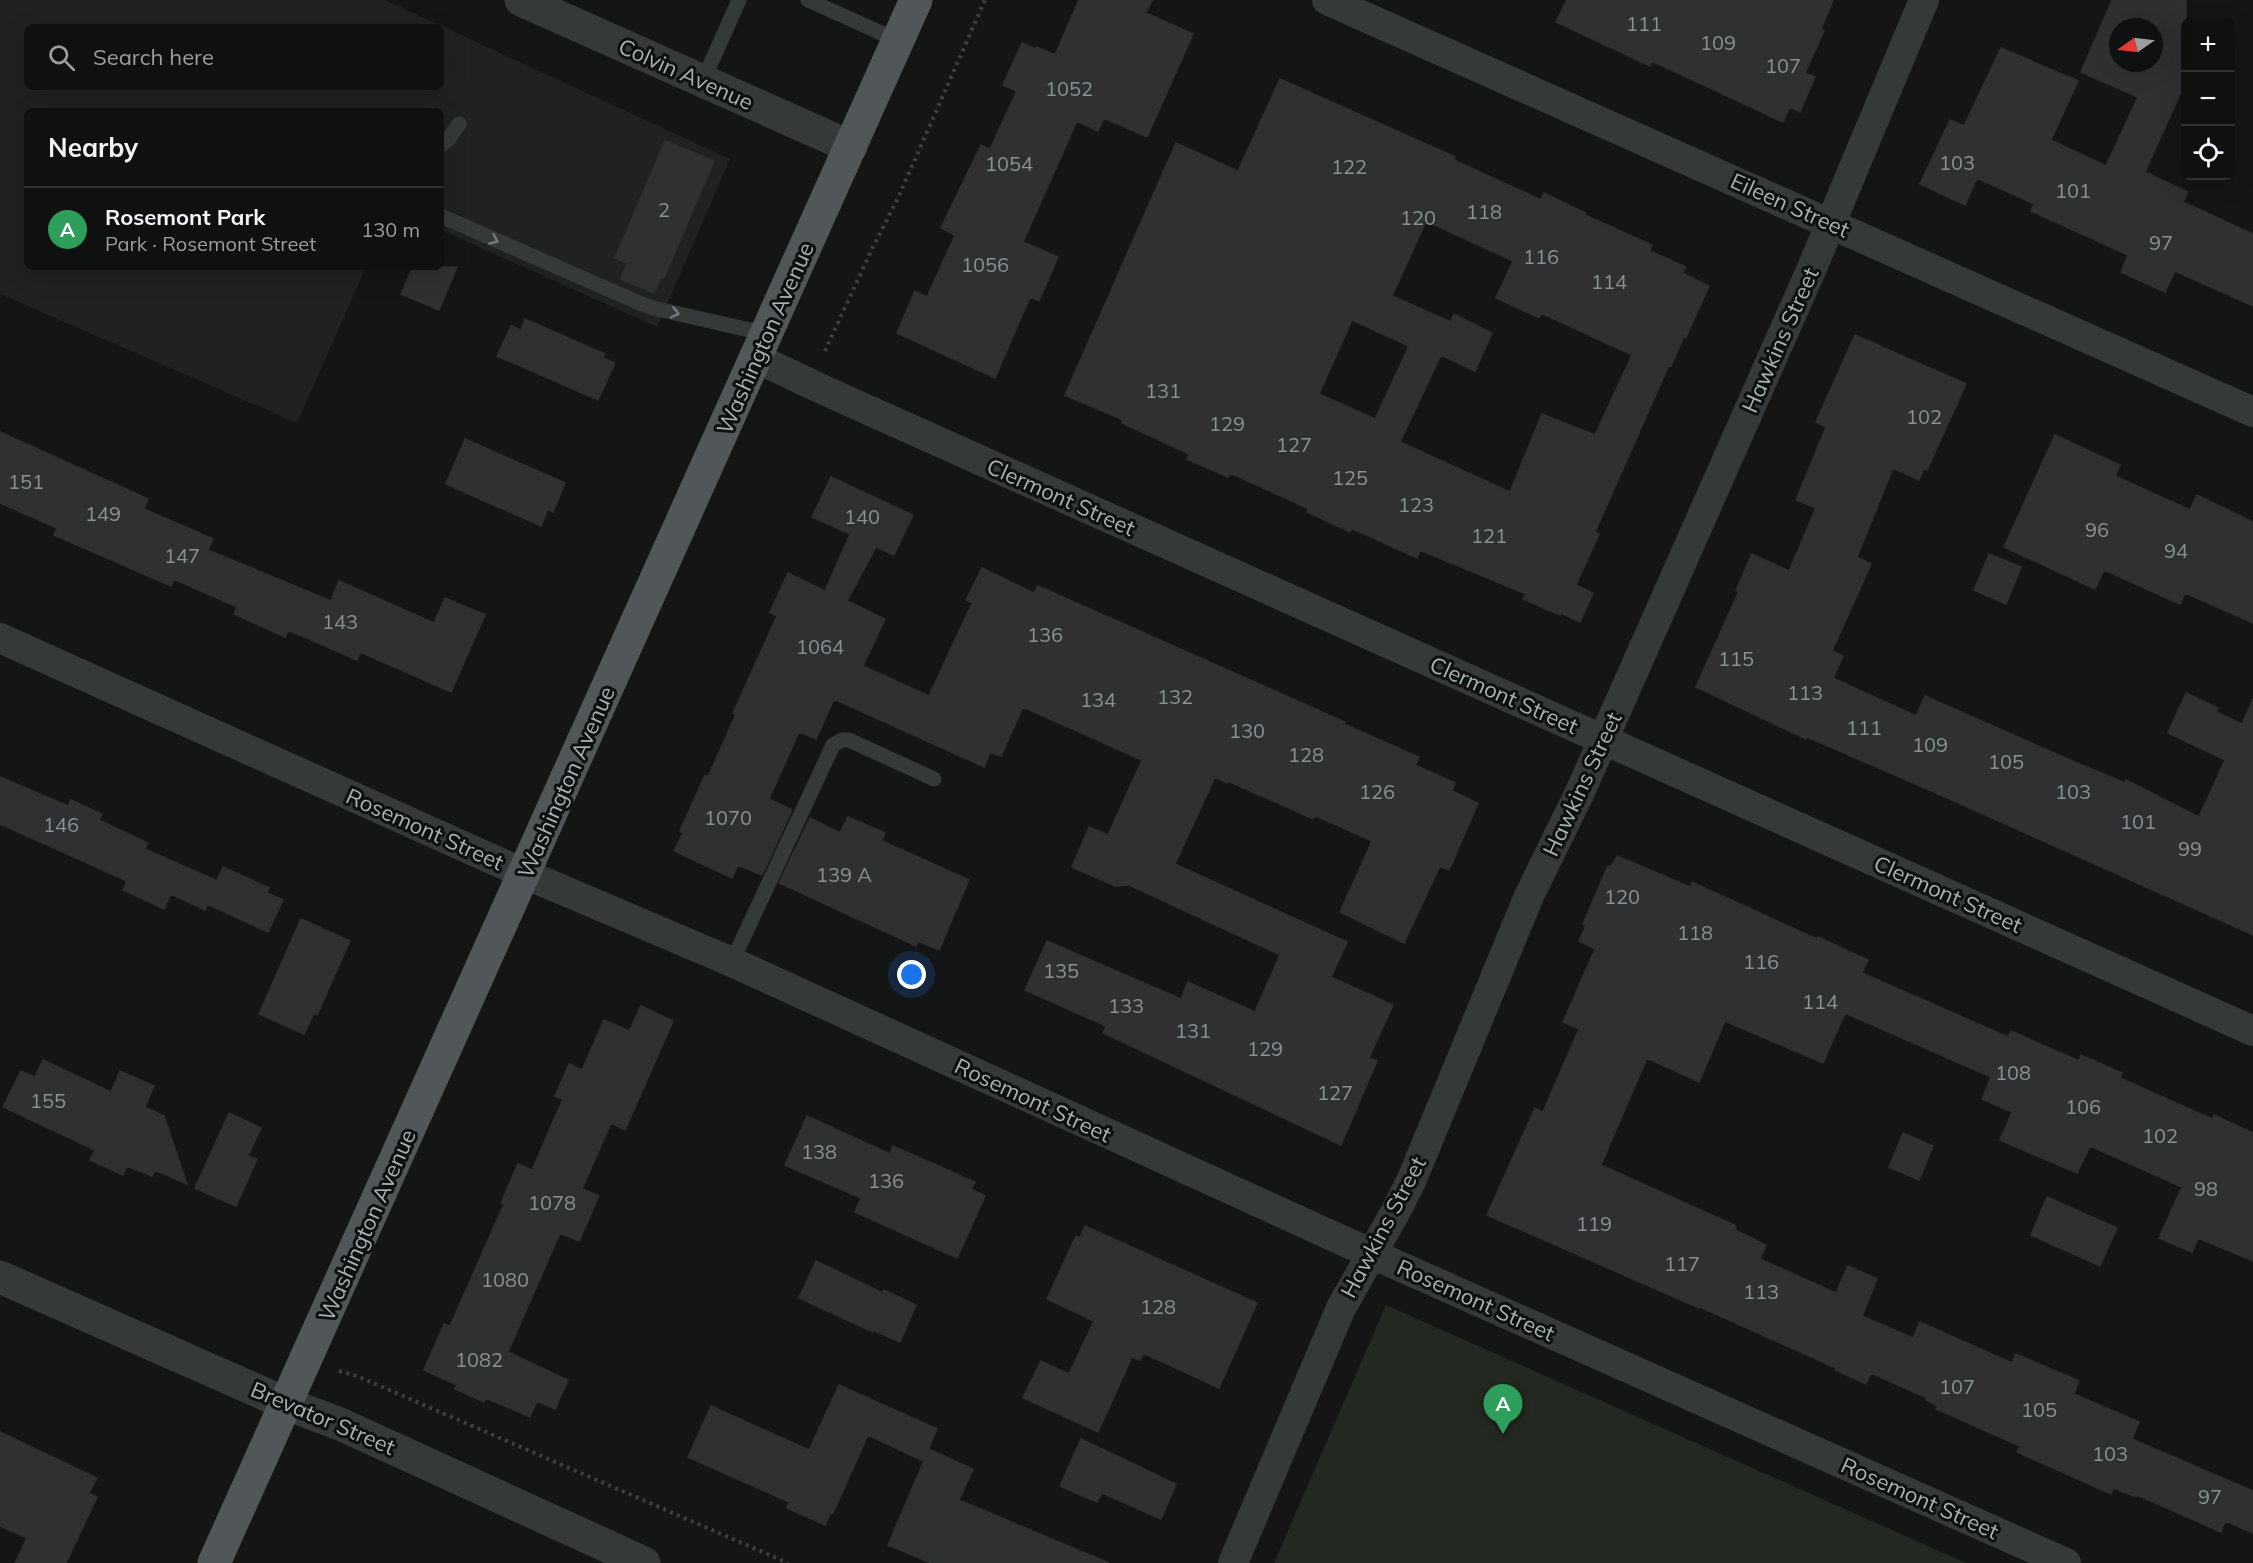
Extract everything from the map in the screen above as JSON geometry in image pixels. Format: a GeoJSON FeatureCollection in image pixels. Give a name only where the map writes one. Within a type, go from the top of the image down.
{"type":"FeatureCollection","features":[{"type":"Feature","properties":{"kind":"main road","name":"Washington Avenue"},"geometry":{"type":"LineString","coordinates":[[214,1563],[916,0]]}},
{"type":"Feature","properties":{"kind":"street","name":"Colvin Avenue"},"geometry":{"type":"LineString","coordinates":[[521,0],[851,147]]}},
{"type":"Feature","properties":{"kind":"street","name":"Eileen Street"},"geometry":{"type":"LineString","coordinates":[[1327,0],[2253,412]]}},
{"type":"Feature","properties":{"kind":"street","name":"Hawkins Street"},"geometry":{"type":"LineString","coordinates":[[1233,1563],[1341,1308],[1407,1190],[1529,896],[1603,740],[1832,223],[1924,0]]}},
{"type":"Feature","properties":{"kind":"street","name":"Clermont Street"},"geometry":{"type":"LineString","coordinates":[[762,346],[828,392],[2253,1031]]}},
{"type":"Feature","properties":{"kind":"street","name":"Rosemont Street"},"geometry":{"type":"LineString","coordinates":[[0,638],[525,874],[732,962],[1372,1254],[2066,1563]]}},
{"type":"Feature","properties":{"kind":"street","name":"Brevator Street"},"geometry":{"type":"LineString","coordinates":[[0,1277],[287,1404],[340,1424],[644,1563]]}},
{"type":"Feature","properties":{"kind":"lane"},"geometry":{"type":"LineString","coordinates":[[703,81],[739,0]]}},
{"type":"Feature","properties":{"kind":"lane"},"geometry":{"type":"LineString","coordinates":[[808,0],[898,40]]}},
{"type":"Feature","properties":{"kind":"lane"},"geometry":{"type":"LineString","coordinates":[[444,143],[459,124]]}},
{"type":"Feature","properties":{"kind":"lane"},"geometry":{"type":"LineString","coordinates":[[444,217],[637,302],[762,346]]}},
{"type":"Feature","properties":{"kind":"lane"},"geometry":{"type":"LineString","coordinates":[[732,962],[833,744],[849,740],[934,779]]}},
{"type":"Feature","properties":{"kind":"path"},"geometry":{"type":"LineString","coordinates":[[825,352],[898,198],[986,0]]}},
{"type":"Feature","properties":{"kind":"path"},"geometry":{"type":"LineString","coordinates":[[357,1376],[788,1563]]}},
{"type":"Feature","properties":{"kind":"shaded area"},"geometry":{"type":"Polygon","coordinates":[[[0,0],[385,0],[437,24],[24,24],[24,90],[444,90],[444,27],[730,159],[657,327],[444,231],[444,108],[24,108],[24,270],[365,270],[297,423],[0,294],[0,0]]]}},
{"type":"Feature","properties":{"kind":"shaded area"},"geometry":{"type":"Polygon","coordinates":[[[1386,1305],[1966,1563],[1274,1563],[1386,1305]]]}},
{"type":"Feature","properties":{"kind":"building"},"geometry":{"type":"Polygon","coordinates":[[[1079,0],[1152,0],[1146,13],[1193,34],[1147,137],[1104,118],[1098,131],[1077,121],[1023,242],[1058,257],[1039,301],[1030,297],[995,378],[897,333],[915,291],[927,297],[955,235],[941,228],[981,145],[990,149],[1017,91],[1003,85],[1022,43],[1055,55],[1079,0]]]}},
{"type":"Feature","properties":{"kind":"building"},"geometry":{"type":"Polygon","coordinates":[[[1567,0],[1833,0],[1821,29],[1824,31],[1805,73],[1815,77],[1800,112],[1790,107],[1783,122],[1652,61],[1650,66],[1556,22],[1567,0]]]}},
{"type":"Feature","properties":{"kind":"building"},"geometry":{"type":"Polygon","coordinates":[[[2112,0],[2186,0],[2186,18],[2181,18],[2181,92],[2145,172],[2188,192],[2183,202],[2253,234],[2253,306],[2175,271],[2165,292],[2121,272],[2128,255],[2031,211],[2034,204],[1977,178],[1965,205],[1920,184],[1950,120],[1964,126],[2001,48],[2078,81],[2051,140],[2106,166],[2138,97],[2081,72],[2112,0]]]}},
{"type":"Feature","properties":{"kind":"building"},"geometry":{"type":"Polygon","coordinates":[[[1280,79],[1455,157],[1454,160],[1541,200],[1544,193],[1586,213],[1585,215],[1652,245],[1650,251],[1686,267],[1682,273],[1709,286],[1686,337],[1684,336],[1671,366],[1669,365],[1595,532],[1599,534],[1576,585],[1593,593],[1580,622],[1523,599],[1526,594],[1420,550],[1417,558],[1351,528],[1350,532],[1307,512],[1309,509],[1230,473],[1228,477],[1187,459],[1189,454],[1122,423],[1123,420],[1065,395],[1176,143],[1238,171],[1280,79]],[[1426,221],[1392,296],[1451,322],[1454,314],[1492,333],[1475,371],[1441,355],[1400,442],[1510,492],[1542,414],[1595,435],[1632,355],[1541,313],[1539,318],[1496,298],[1513,261],[1426,221]],[[1352,320],[1319,394],[1375,419],[1409,346],[1352,320]]]}},
{"type":"Feature","properties":{"kind":"building"},"geometry":{"type":"Polygon","coordinates":[[[665,141],[714,161],[664,278],[661,277],[654,293],[621,279],[627,263],[615,258],[665,141]]]}},
{"type":"Feature","properties":{"kind":"building"},"geometry":{"type":"Polygon","coordinates":[[[444,267],[457,267],[439,310],[401,294],[412,270],[444,270],[444,267]]]}},
{"type":"Feature","properties":{"kind":"building"},"geometry":{"type":"Polygon","coordinates":[[[525,319],[605,354],[603,358],[615,363],[598,400],[497,356],[511,326],[521,330],[525,319]]]}},
{"type":"Feature","properties":{"kind":"building"},"geometry":{"type":"Polygon","coordinates":[[[1855,335],[1966,384],[1927,470],[1924,469],[1919,480],[1893,468],[1857,557],[1871,564],[1832,651],[1843,656],[1833,678],[1916,716],[1925,696],[2125,783],[2126,780],[2199,817],[2225,760],[2168,733],[2186,693],[2218,708],[2216,712],[2242,724],[2253,699],[2253,935],[1934,792],[1807,737],[1806,739],[1696,687],[1739,591],[1736,590],[1752,554],[1789,571],[1816,508],[1796,500],[1826,427],[1816,422],[1855,335]]]}},
{"type":"Feature","properties":{"kind":"building"},"geometry":{"type":"Polygon","coordinates":[[[0,432],[148,499],[144,509],[213,539],[208,550],[331,601],[339,581],[434,623],[445,598],[485,615],[451,692],[360,652],[357,660],[288,630],[285,637],[234,614],[237,607],[174,579],[171,586],[54,535],[57,528],[0,503],[0,432]]]}},
{"type":"Feature","properties":{"kind":"building"},"geometry":{"type":"Polygon","coordinates":[[[2055,435],[2120,465],[2115,476],[2190,510],[2197,495],[2253,522],[2253,623],[2185,593],[2180,604],[2104,570],[2095,589],[2004,547],[2055,435]]]}},
{"type":"Feature","properties":{"kind":"building"},"geometry":{"type":"Polygon","coordinates":[[[465,439],[565,483],[553,512],[548,509],[541,526],[446,484],[465,439]]]}},
{"type":"Feature","properties":{"kind":"building"},"geometry":{"type":"Polygon","coordinates":[[[831,477],[913,515],[894,555],[876,547],[847,601],[885,619],[863,666],[929,696],[972,603],[966,600],[982,568],[1034,593],[1038,586],[1419,757],[1415,765],[1455,783],[1452,791],[1478,803],[1449,870],[1440,866],[1404,943],[1340,912],[1372,841],[1314,815],[1313,819],[1228,781],[1227,783],[1215,777],[1175,864],[1347,942],[1331,977],[1393,1005],[1369,1058],[1377,1061],[1341,1145],[1103,1033],[1106,1026],[1025,990],[1047,941],[1181,999],[1188,982],[1255,1012],[1280,955],[1129,885],[1115,886],[1072,867],[1089,827],[1108,835],[1142,760],[1023,707],[1001,756],[990,752],[984,767],[834,699],[816,739],[799,732],[769,799],[792,810],[762,875],[738,865],[732,878],[674,851],[683,833],[680,831],[705,775],[708,777],[736,714],[733,713],[777,616],[770,612],[788,573],[825,591],[850,534],[812,517],[831,477]]]}},
{"type":"Feature","properties":{"kind":"building"},"geometry":{"type":"Polygon","coordinates":[[[1989,554],[2021,567],[2006,604],[1974,590],[1989,554]]]}},
{"type":"Feature","properties":{"kind":"building"},"geometry":{"type":"Polygon","coordinates":[[[0,777],[68,806],[71,800],[102,814],[99,820],[148,843],[145,849],[217,881],[223,867],[269,888],[267,893],[283,900],[268,932],[207,904],[205,910],[171,894],[164,909],[123,890],[127,881],[0,824],[0,777]]]}},
{"type":"Feature","properties":{"kind":"building"},"geometry":{"type":"Polygon","coordinates":[[[848,817],[885,833],[882,841],[969,880],[939,950],[918,941],[916,946],[779,883],[810,818],[840,833],[848,817]]]}},
{"type":"Feature","properties":{"kind":"building"},"geometry":{"type":"Polygon","coordinates":[[[1617,856],[1690,887],[1692,882],[1868,960],[1862,973],[2008,1037],[2011,1031],[2079,1061],[2081,1055],[2122,1073],[2120,1078],[2212,1119],[2214,1115],[2253,1133],[2253,1261],[2198,1238],[2192,1252],[2159,1238],[2182,1187],[2090,1146],[2077,1173],[2000,1140],[2012,1112],[1982,1099],[1991,1077],[1845,1013],[1823,1063],[1725,1021],[1699,1082],[1647,1058],[1601,1165],[1736,1226],[1735,1230],[1766,1245],[1760,1259],[1836,1293],[1848,1266],[1877,1279],[1862,1316],[1913,1338],[1920,1322],[2012,1363],[2016,1354],[2079,1381],[2074,1394],[2139,1422],[2132,1439],[2253,1491],[2253,1533],[2225,1521],[2221,1532],[2137,1495],[2136,1497],[2114,1488],[2111,1494],[2017,1452],[2020,1446],[1936,1409],[1938,1406],[1926,1400],[1927,1398],[1871,1373],[1866,1384],[1835,1370],[1836,1368],[1700,1307],[1487,1215],[1535,1108],[1543,1112],[1579,1029],[1563,1022],[1595,949],[1579,941],[1586,925],[1583,924],[1608,866],[1611,867],[1617,856]]]}},
{"type":"Feature","properties":{"kind":"building"},"geometry":{"type":"Polygon","coordinates":[[[301,919],[350,941],[317,1015],[314,1013],[304,1034],[259,1014],[301,919]]]}},
{"type":"Feature","properties":{"kind":"building"},"geometry":{"type":"Polygon","coordinates":[[[641,1006],[673,1021],[625,1130],[611,1123],[582,1189],[599,1196],[579,1241],[560,1233],[508,1352],[568,1380],[555,1409],[537,1401],[530,1417],[486,1398],[484,1402],[455,1389],[457,1385],[424,1370],[444,1324],[450,1326],[504,1204],[501,1203],[518,1164],[532,1170],[563,1099],[555,1096],[569,1064],[582,1070],[604,1020],[629,1031],[641,1006]]]}},
{"type":"Feature","properties":{"kind":"building"},"geometry":{"type":"Polygon","coordinates":[[[43,1060],[111,1092],[120,1071],[154,1086],[145,1107],[164,1116],[187,1184],[155,1170],[152,1176],[127,1166],[123,1175],[90,1160],[95,1150],[3,1107],[21,1071],[35,1077],[43,1060]]]}},
{"type":"Feature","properties":{"kind":"building"},"geometry":{"type":"Polygon","coordinates":[[[229,1113],[261,1128],[248,1156],[257,1159],[236,1206],[195,1188],[229,1113]]]}},
{"type":"Feature","properties":{"kind":"building"},"geometry":{"type":"Polygon","coordinates":[[[807,1116],[890,1154],[893,1146],[975,1182],[971,1189],[985,1196],[957,1258],[855,1212],[861,1198],[785,1165],[807,1116]]]}},
{"type":"Feature","properties":{"kind":"building"},"geometry":{"type":"Polygon","coordinates":[[[1903,1133],[1933,1146],[1919,1180],[1889,1167],[1903,1133]]]}},
{"type":"Feature","properties":{"kind":"building"},"geometry":{"type":"Polygon","coordinates":[[[2047,1197],[2117,1228],[2100,1266],[2031,1235],[2047,1197]]]}},
{"type":"Feature","properties":{"kind":"building"},"geometry":{"type":"Polygon","coordinates":[[[1085,1226],[1257,1303],[1219,1388],[1143,1353],[1140,1360],[1132,1357],[1098,1432],[1023,1398],[1041,1361],[1069,1374],[1094,1321],[1047,1299],[1076,1236],[1080,1238],[1085,1226]]]}},
{"type":"Feature","properties":{"kind":"building"},"geometry":{"type":"Polygon","coordinates":[[[816,1261],[883,1293],[884,1290],[916,1305],[900,1342],[799,1298],[816,1261]]]}},
{"type":"Feature","properties":{"kind":"building"},"geometry":{"type":"Polygon","coordinates":[[[839,1385],[937,1429],[923,1461],[868,1435],[833,1513],[831,1512],[825,1525],[787,1508],[789,1502],[688,1457],[711,1406],[809,1450],[839,1385]]]}},
{"type":"Feature","properties":{"kind":"building"},"geometry":{"type":"Polygon","coordinates":[[[0,1432],[97,1478],[89,1493],[97,1497],[66,1563],[15,1563],[27,1538],[0,1526],[0,1432]]]}},
{"type":"Feature","properties":{"kind":"building"},"geometry":{"type":"Polygon","coordinates":[[[1081,1439],[1176,1484],[1161,1519],[1102,1493],[1097,1502],[1060,1486],[1081,1439]]]}},
{"type":"Feature","properties":{"kind":"building"},"geometry":{"type":"Polygon","coordinates":[[[929,1449],[973,1469],[959,1500],[1109,1563],[931,1563],[888,1545],[929,1449]]]}},
{"type":"Feature","properties":{"kind":"place","name":"Rosemont Park"},"geometry":{"type":"Point","coordinates":[1503,1434]}}]}
